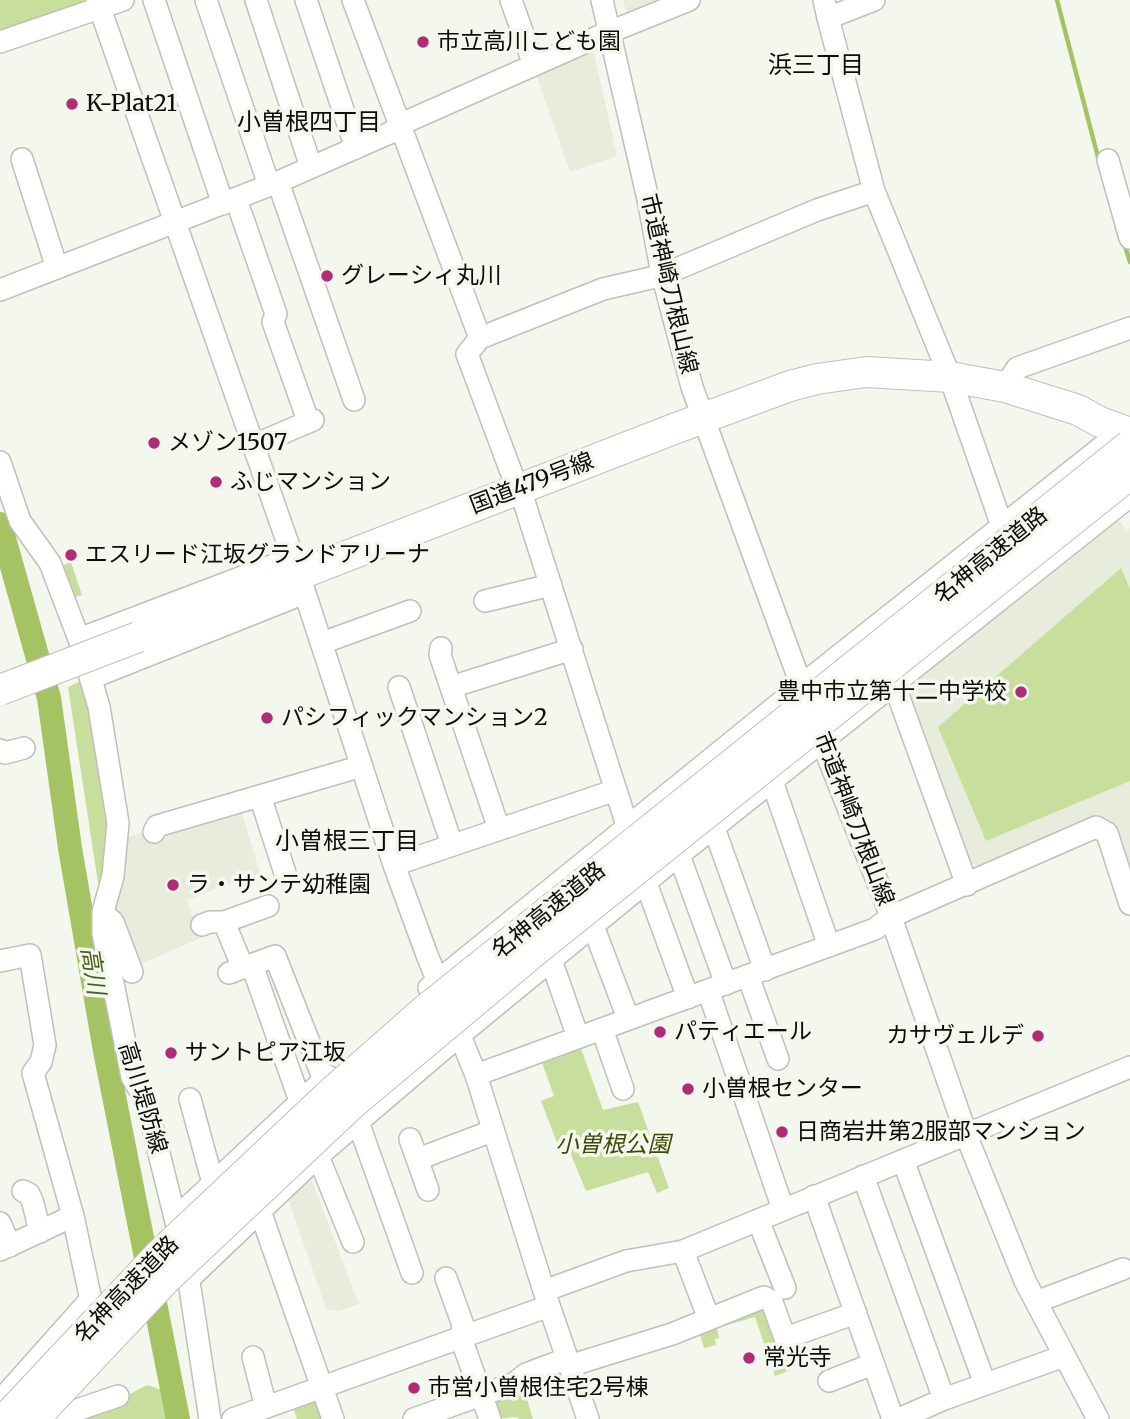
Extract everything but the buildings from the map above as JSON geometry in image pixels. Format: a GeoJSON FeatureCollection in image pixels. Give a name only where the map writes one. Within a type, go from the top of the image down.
{"type":"FeatureCollection","features":[{"type":"Feature","properties":{"kind":"highway","name":"国道479号線"},"geometry":{"type":"LineString","coordinates":[[0,690],[790,386],[844,374],[892,372],[950,377],[1005,387],[1078,410],[1100,422],[1128,430]]}},
{"type":"Feature","properties":{"kind":"highway","name":"名神高速道路"},"geometry":{"type":"LineString","coordinates":[[5,1419],[159,1256],[332,1092],[414,1020],[1128,430]]}},
{"type":"Feature","properties":{"kind":"highway","name":"名神高速道路"},"geometry":{"type":"LineString","coordinates":[[50,1416],[167,1278],[352,1104],[525,958],[1130,474]]}},
{"type":"Feature","properties":{"kind":"street"},"geometry":{"type":"LineString","coordinates":[[0,42],[99,4],[123,0]]}},
{"type":"Feature","properties":{"kind":"street"},"geometry":{"type":"LineString","coordinates":[[154,0],[229,201],[276,314],[273,322],[309,416],[252,446]]}},
{"type":"Feature","properties":{"kind":"street"},"geometry":{"type":"LineString","coordinates":[[206,0],[354,400]]}},
{"type":"Feature","properties":{"kind":"street"},"geometry":{"type":"LineString","coordinates":[[256,0],[311,167]]}},
{"type":"Feature","properties":{"kind":"street"},"geometry":{"type":"LineString","coordinates":[[306,0],[356,148]]}},
{"type":"Feature","properties":{"kind":"street"},"geometry":{"type":"LineString","coordinates":[[353,0],[480,338]]}},
{"type":"Feature","properties":{"kind":"street"},"geometry":{"type":"LineString","coordinates":[[511,0],[534,65]]}},
{"type":"Feature","properties":{"kind":"street","name":"市道神崎刀根山線"},"geometry":{"type":"LineString","coordinates":[[602,0],[648,199],[662,274],[692,387],[822,742],[891,917],[966,1134],[1026,1281],[1098,1419]]}},
{"type":"Feature","properties":{"kind":"street"},"geometry":{"type":"LineString","coordinates":[[0,290],[274,184],[534,65],[690,0]]}},
{"type":"Feature","properties":{"kind":"street"},"geometry":{"type":"LineString","coordinates":[[873,0],[826,9],[874,191],[950,377],[1002,526]]}},
{"type":"Feature","properties":{"kind":"street"},"geometry":{"type":"LineString","coordinates":[[99,4],[299,575],[394,865],[437,981],[476,1075],[546,1298],[588,1419]]}},
{"type":"Feature","properties":{"kind":"street"},"geometry":{"type":"LineString","coordinates":[[22,159],[57,268]]}},
{"type":"Feature","properties":{"kind":"street"},"geometry":{"type":"LineString","coordinates":[[1108,160],[1130,237]]}},
{"type":"Feature","properties":{"kind":"street"},"geometry":{"type":"LineString","coordinates":[[688,998],[645,883],[520,489],[513,477],[467,354],[480,338],[603,289],[662,274],[817,210],[874,191]]}},
{"type":"Feature","properties":{"kind":"street"},"geometry":{"type":"LineString","coordinates":[[1005,387],[1017,368],[1130,328]]}},
{"type":"Feature","properties":{"kind":"street"},"geometry":{"type":"LineString","coordinates":[[176,1218],[300,1101],[437,981],[802,685],[1128,430]]}},
{"type":"Feature","properties":{"kind":"street","name":"高川堤防線"},"geometry":{"type":"LineString","coordinates":[[0,462],[20,521],[50,563],[79,639],[99,707],[118,823],[113,876],[103,912],[103,934],[132,1077],[146,1101],[176,1218],[189,1279],[210,1419]]}},
{"type":"Feature","properties":{"kind":"street"},"geometry":{"type":"LineString","coordinates":[[189,1279],[318,1156],[461,1034],[679,855],[1130,496]]}},
{"type":"Feature","properties":{"kind":"street"},"geometry":{"type":"LineString","coordinates":[[79,639],[279,563],[299,575]]}},
{"type":"Feature","properties":{"kind":"street"},"geometry":{"type":"LineString","coordinates":[[91,678],[292,598],[299,575]]}},
{"type":"Feature","properties":{"kind":"street"},"geometry":{"type":"LineString","coordinates":[[485,601],[551,584]]}},
{"type":"Feature","properties":{"kind":"street"},"geometry":{"type":"LineString","coordinates":[[322,643],[410,611]]}},
{"type":"Feature","properties":{"kind":"street"},"geometry":{"type":"LineString","coordinates":[[442,648],[440,655],[499,829]]}},
{"type":"Feature","properties":{"kind":"street"},"geometry":{"type":"LineString","coordinates":[[451,687],[572,649]]}},
{"type":"Feature","properties":{"kind":"street"},"geometry":{"type":"LineString","coordinates":[[894,684],[967,885]]}},
{"type":"Feature","properties":{"kind":"street"},"geometry":{"type":"LineString","coordinates":[[400,687],[452,845]]}},
{"type":"Feature","properties":{"kind":"street"},"geometry":{"type":"LineString","coordinates":[[0,750],[5,752],[24,748]]}},
{"type":"Feature","properties":{"kind":"street"},"geometry":{"type":"LineString","coordinates":[[154,832],[156,826],[362,766]]}},
{"type":"Feature","properties":{"kind":"street"},"geometry":{"type":"LineString","coordinates":[[772,781],[829,946]]}},
{"type":"Feature","properties":{"kind":"street"},"geometry":{"type":"LineString","coordinates":[[394,865],[616,790]]}},
{"type":"Feature","properties":{"kind":"street"},"geometry":{"type":"LineString","coordinates":[[260,796],[286,874]]}},
{"type":"Feature","properties":{"kind":"street"},"geometry":{"type":"LineString","coordinates":[[476,1075],[875,929],[891,917],[1096,827],[1108,833],[1130,904]]}},
{"type":"Feature","properties":{"kind":"street"},"geometry":{"type":"LineString","coordinates":[[714,828],[757,973],[778,1059]]}},
{"type":"Feature","properties":{"kind":"street"},"geometry":{"type":"LineString","coordinates":[[679,855],[783,1209]]}},
{"type":"Feature","properties":{"kind":"street"},"geometry":{"type":"LineString","coordinates":[[202,925],[224,922],[268,906]]}},
{"type":"Feature","properties":{"kind":"street"},"geometry":{"type":"LineString","coordinates":[[103,912],[113,922],[132,972]]}},
{"type":"Feature","properties":{"kind":"street"},"geometry":{"type":"LineString","coordinates":[[224,922],[241,969],[300,1101]]}},
{"type":"Feature","properties":{"kind":"street"},"geometry":{"type":"LineString","coordinates":[[593,926],[628,1018]]}},
{"type":"Feature","properties":{"kind":"street"},"geometry":{"type":"LineString","coordinates":[[0,961],[30,955],[45,1045],[41,1062],[33,1073],[73,1216],[105,1364],[50,1416]]}},
{"type":"Feature","properties":{"kind":"street"},"geometry":{"type":"LineString","coordinates":[[241,969],[275,956],[324,1080]]}},
{"type":"Feature","properties":{"kind":"street"},"geometry":{"type":"LineString","coordinates":[[551,960],[578,1037]]}},
{"type":"Feature","properties":{"kind":"street"},"geometry":{"type":"LineString","coordinates":[[602,1028],[623,1089]]}},
{"type":"Feature","properties":{"kind":"street"},"geometry":{"type":"LineString","coordinates":[[199,1352],[217,1395],[233,1418],[461,1338],[626,1261],[683,1251],[1130,1067]]}},
{"type":"Feature","properties":{"kind":"street"},"geometry":{"type":"LineString","coordinates":[[190,1099],[213,1183]]}},
{"type":"Feature","properties":{"kind":"street"},"geometry":{"type":"LineString","coordinates":[[358,1122],[412,1273]]}},
{"type":"Feature","properties":{"kind":"street"},"geometry":{"type":"LineString","coordinates":[[418,1159],[492,1131]]}},
{"type":"Feature","properties":{"kind":"street"},"geometry":{"type":"LineString","coordinates":[[410,1139],[428,1190]]}},
{"type":"Feature","properties":{"kind":"street"},"geometry":{"type":"LineString","coordinates":[[318,1156],[353,1242]]}},
{"type":"Feature","properties":{"kind":"street"},"geometry":{"type":"LineString","coordinates":[[903,1160],[985,1384]]}},
{"type":"Feature","properties":{"kind":"street"},"geometry":{"type":"LineString","coordinates":[[863,1176],[944,1399]]}},
{"type":"Feature","properties":{"kind":"street"},"geometry":{"type":"LineString","coordinates":[[23,1191],[29,1194],[33,1203],[40,1232]]}},
{"type":"Feature","properties":{"kind":"street"},"geometry":{"type":"LineString","coordinates":[[814,1196],[893,1419]]}},
{"type":"Feature","properties":{"kind":"street"},"geometry":{"type":"LineString","coordinates":[[260,1211],[333,1419]]}},
{"type":"Feature","properties":{"kind":"street"},"geometry":{"type":"LineString","coordinates":[[0,1223],[5,1248],[73,1216]]}},
{"type":"Feature","properties":{"kind":"street"},"geometry":{"type":"LineString","coordinates":[[758,1220],[785,1288]]}},
{"type":"Feature","properties":{"kind":"street"},"geometry":{"type":"LineString","coordinates":[[683,1251],[709,1319]]}},
{"type":"Feature","properties":{"kind":"street"},"geometry":{"type":"LineString","coordinates":[[1036,1302],[1123,1269]]}},
{"type":"Feature","properties":{"kind":"street"},"geometry":{"type":"LineString","coordinates":[[446,1279],[463,1325],[461,1338],[490,1419]]}},
{"type":"Feature","properties":{"kind":"street"},"geometry":{"type":"LineString","coordinates":[[414,1419],[515,1383],[526,1374],[672,1334],[764,1297],[772,1302],[785,1338],[856,1314]]}},
{"type":"Feature","properties":{"kind":"street"},"geometry":{"type":"LineString","coordinates":[[0,1401],[90,1300]]}},
{"type":"Feature","properties":{"kind":"street"},"geometry":{"type":"LineString","coordinates":[[899,1419],[944,1399],[1064,1356]]}},
{"type":"Feature","properties":{"kind":"street"},"geometry":{"type":"LineString","coordinates":[[253,1357],[266,1407]]}},
{"type":"Feature","properties":{"kind":"street"},"geometry":{"type":"LineString","coordinates":[[829,1381],[873,1364]]}},
{"type":"Feature","properties":{"kind":"street"},"geometry":{"type":"LineString","coordinates":[[50,1416],[118,1396]]}},
{"type":"Feature","properties":{"kind":"shaded area"},"geometry":{"type":"Polygon","coordinates":[[[623,0],[672,0],[628,18],[623,0]]]}},
{"type":"Feature","properties":{"kind":"shaded area"},"geometry":{"type":"Polygon","coordinates":[[[593,49],[617,156],[570,172],[536,74],[593,49]]]}},
{"type":"Feature","properties":{"kind":"shaded area","name":"豊中市立第十二中学校"},"geometry":{"type":"Polygon","coordinates":[[[1118,520],[1127,530],[1130,528],[1130,885],[1110,823],[1101,819],[982,868],[967,861],[909,703],[915,681],[1118,520]]]}},
{"type":"Feature","properties":{"kind":"shaded area","name":"ラ・サンテ幼稚園"},"geometry":{"type":"Polygon","coordinates":[[[240,807],[260,873],[187,900],[201,938],[136,966],[116,920],[115,896],[123,838],[240,807]]]}},
{"type":"Feature","properties":{"kind":"shaded area"},"geometry":{"type":"Polygon","coordinates":[[[309,1173],[359,1304],[339,1311],[326,1309],[287,1195],[309,1173]]]}},
{"type":"Feature","properties":{"kind":"green space"},"geometry":{"type":"Polygon","coordinates":[[[0,0],[86,0],[84,5],[0,33],[0,0]]]}},
{"type":"Feature","properties":{"kind":"green space"},"geometry":{"type":"Polygon","coordinates":[[[71,562],[82,595],[69,599],[58,567],[71,562]]]}},
{"type":"Feature","properties":{"kind":"green space","name":"豊中市立第十二中学校"},"geometry":{"type":"Polygon","coordinates":[[[1121,568],[1130,589],[1130,781],[986,841],[938,727],[1121,568]]]}},
{"type":"Feature","properties":{"kind":"green space"},"geometry":{"type":"Polygon","coordinates":[[[83,680],[93,710],[110,827],[106,882],[98,883],[68,687],[83,680]]]}},
{"type":"Feature","properties":{"kind":"green space","name":"小曽根公園"},"geometry":{"type":"Polygon","coordinates":[[[579,1043],[603,1110],[638,1102],[669,1188],[657,1193],[648,1172],[586,1191],[567,1145],[559,1148],[541,1101],[554,1096],[540,1057],[579,1043]]]}},
{"type":"Feature","properties":{"kind":"green space"},"geometry":{"type":"Polygon","coordinates":[[[767,1306],[791,1370],[775,1376],[755,1317],[717,1328],[719,1338],[715,1339],[716,1345],[704,1348],[698,1328],[767,1306]]]}},
{"type":"Feature","properties":{"kind":"green space"},"geometry":{"type":"Polygon","coordinates":[[[147,1385],[163,1390],[170,1419],[61,1419],[120,1399],[147,1385]]]}},
{"type":"Feature","properties":{"kind":"green space"},"geometry":{"type":"Polygon","coordinates":[[[523,1386],[533,1419],[495,1419],[491,1397],[523,1386]]]}},
{"type":"Feature","properties":{"kind":"green space"},"geometry":{"type":"Polygon","coordinates":[[[315,1395],[324,1419],[297,1419],[292,1404],[315,1395]]]}},
{"type":"Feature","properties":{"kind":"waterway"},"geometry":{"type":"LineString","coordinates":[[1057,0],[1099,161]]}},
{"type":"Feature","properties":{"kind":"waterway"},"geometry":{"type":"LineString","coordinates":[[1124,243],[1130,262]]}},
{"type":"Feature","properties":{"kind":"waterway","name":"高川"},"geometry":{"type":"LineString","coordinates":[[0,524],[49,698],[70,848],[105,1051],[178,1419]]}},
{"type":"Feature","properties":{"kind":"place","name":"市立高川こども園"},"geometry":{"type":"Point","coordinates":[423,42]}},
{"type":"Feature","properties":{"kind":"place","name":"K-Plat21"},"geometry":{"type":"Point","coordinates":[72,104]}},
{"type":"Feature","properties":{"kind":"place","name":"グレーシィ丸川"},"geometry":{"type":"Point","coordinates":[327,276]}},
{"type":"Feature","properties":{"kind":"place","name":"メゾン1507"},"geometry":{"type":"Point","coordinates":[154,443]}},
{"type":"Feature","properties":{"kind":"place","name":"ふじマンション"},"geometry":{"type":"Point","coordinates":[216,482]}},
{"type":"Feature","properties":{"kind":"place","name":"エスリード江坂グランドアリーナ"},"geometry":{"type":"Point","coordinates":[71,555]}},
{"type":"Feature","properties":{"kind":"place","name":"豊中市立第十二中学校"},"geometry":{"type":"Point","coordinates":[1021,692]}},
{"type":"Feature","properties":{"kind":"place","name":"パシフィックマンション2"},"geometry":{"type":"Point","coordinates":[267,718]}},
{"type":"Feature","properties":{"kind":"place","name":"ラ・サンテ幼稚園"},"geometry":{"type":"Point","coordinates":[173,885]}},
{"type":"Feature","properties":{"kind":"place","name":"パティエール"},"geometry":{"type":"Point","coordinates":[660,1032]}},
{"type":"Feature","properties":{"kind":"place","name":"カサヴェルデ"},"geometry":{"type":"Point","coordinates":[1038,1036]}},
{"type":"Feature","properties":{"kind":"place","name":"サントピア江坂"},"geometry":{"type":"Point","coordinates":[171,1053]}},
{"type":"Feature","properties":{"kind":"place","name":"小曽根センター"},"geometry":{"type":"Point","coordinates":[688,1089]}},
{"type":"Feature","properties":{"kind":"place","name":"日商岩井第2服部マンション"},"geometry":{"type":"Point","coordinates":[782,1132]}},
{"type":"Feature","properties":{"kind":"place","name":"常光寺"},"geometry":{"type":"Point","coordinates":[749,1358]}},
{"type":"Feature","properties":{"kind":"place","name":"市営小曽根住宅2号棟"},"geometry":{"type":"Point","coordinates":[414,1388]}},
{"type":"Feature","properties":{"kind":"district","name":"浜三丁目"},"geometry":{"type":"Point","coordinates":[816,66]}},
{"type":"Feature","properties":{"kind":"district","name":"小曽根四丁目"},"geometry":{"type":"Point","coordinates":[309,123]}},
{"type":"Feature","properties":{"kind":"district","name":"小曽根三丁目"},"geometry":{"type":"Point","coordinates":[347,842]}}]}
